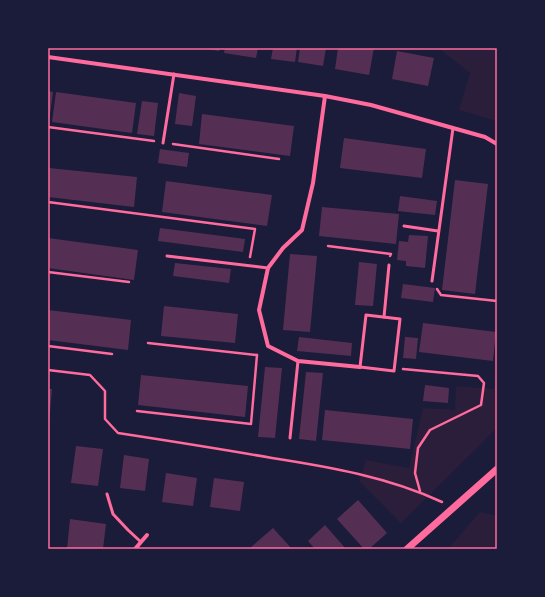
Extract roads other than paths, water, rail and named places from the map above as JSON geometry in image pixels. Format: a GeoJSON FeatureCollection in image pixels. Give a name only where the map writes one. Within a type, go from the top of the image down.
{"type":"FeatureCollection","features":[{"type":"Feature","properties":{"kind":"street"},"geometry":{"type":"LineString","coordinates":[[48,57],[325,96],[371,106],[453,128],[485,137],[497,144]]}},
{"type":"Feature","properties":{"kind":"street"},"geometry":{"type":"LineString","coordinates":[[325,96],[313,183],[302,230],[282,248],[268,268],[259,310],[268,346],[298,361],[360,367]]}},
{"type":"Feature","properties":{"kind":"street"},"geometry":{"type":"LineString","coordinates":[[407,549],[453,507],[497,470]]}},
{"type":"Feature","properties":{"kind":"street"},"geometry":{"type":"LineString","coordinates":[[135,549],[147,535]]}},
{"type":"Feature","properties":{"kind":"lane"},"geometry":{"type":"LineString","coordinates":[[163,143],[174,74]]}},
{"type":"Feature","properties":{"kind":"lane"},"geometry":{"type":"LineString","coordinates":[[432,281],[453,128]]}},
{"type":"Feature","properties":{"kind":"lane"},"geometry":{"type":"LineString","coordinates":[[404,226],[438,231]]}},
{"type":"Feature","properties":{"kind":"lane"},"geometry":{"type":"LineString","coordinates":[[167,256],[268,268]]}},
{"type":"Feature","properties":{"kind":"lane"},"geometry":{"type":"LineString","coordinates":[[384,318],[389,265]]}},
{"type":"Feature","properties":{"kind":"lane"},"geometry":{"type":"LineString","coordinates":[[366,315],[384,318],[400,320],[394,371],[360,367],[366,315]]}},
{"type":"Feature","properties":{"kind":"lane"},"geometry":{"type":"LineString","coordinates":[[290,438],[298,361]]}},
{"type":"Feature","properties":{"kind":"lane"},"geometry":{"type":"LineString","coordinates":[[107,494],[113,514],[141,542]]}}]}
